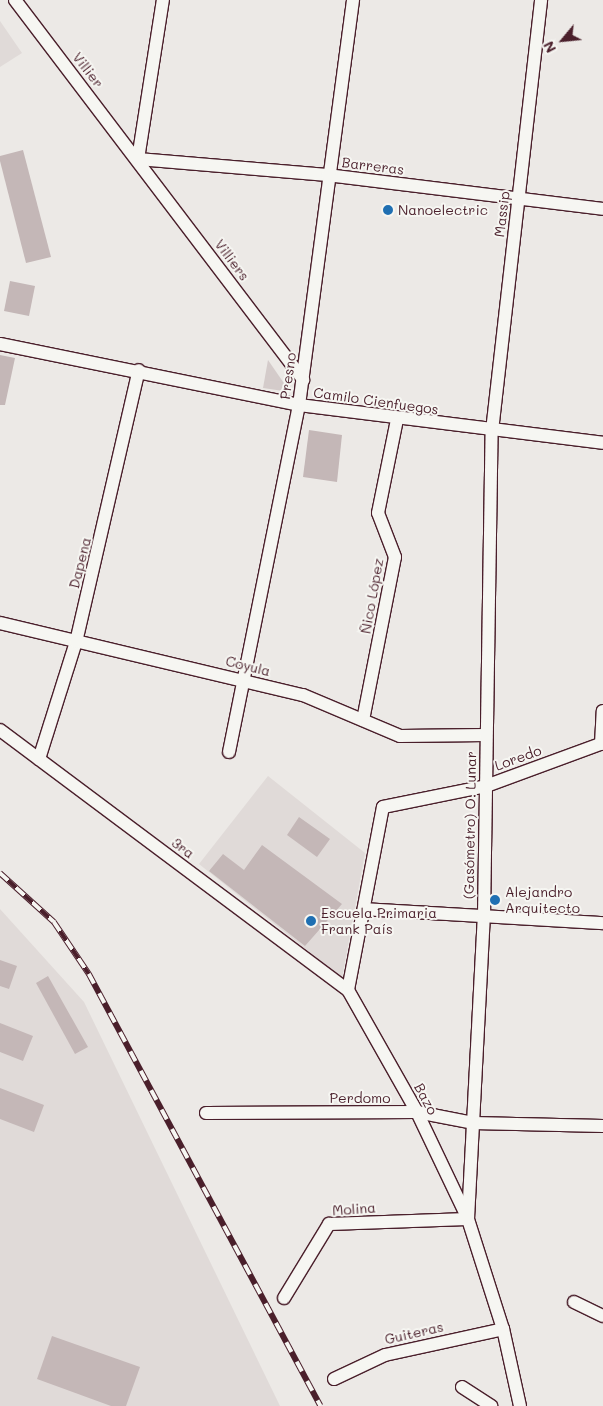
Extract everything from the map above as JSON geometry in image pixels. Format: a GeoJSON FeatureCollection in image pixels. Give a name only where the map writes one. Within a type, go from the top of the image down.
{"type":"FeatureCollection","features":[{"type":"Feature","properties":{"kind":"street","name":"Villier"},"geometry":{"type":"LineString","coordinates":[[15,0],[138,159]]}},
{"type":"Feature","properties":{"kind":"street"},"geometry":{"type":"LineString","coordinates":[[138,159],[164,0]]}},
{"type":"Feature","properties":{"kind":"street","name":"Presno"},"geometry":{"type":"LineString","coordinates":[[229,752],[299,405],[327,175],[353,0]]}},
{"type":"Feature","properties":{"kind":"street","name":"Massip"},"geometry":{"type":"LineString","coordinates":[[492,431],[541,0]]}},
{"type":"Feature","properties":{"kind":"street","name":"Barreras"},"geometry":{"type":"LineString","coordinates":[[138,159],[327,175],[603,209]]}},
{"type":"Feature","properties":{"kind":"street","name":"Villiers"},"geometry":{"type":"LineString","coordinates":[[138,159],[303,380]]}},
{"type":"Feature","properties":{"kind":"street","name":"Camilo Cienfuegos"},"geometry":{"type":"LineString","coordinates":[[0,344],[139,370],[299,405],[397,420],[603,443]]}},
{"type":"Feature","properties":{"kind":"street","name":"Dapena"},"geometry":{"type":"LineString","coordinates":[[39,759],[76,642],[139,370]]}},
{"type":"Feature","properties":{"kind":"street","name":"Ñico López"},"geometry":{"type":"LineString","coordinates":[[363,720],[395,557],[378,513],[397,420]]}},
{"type":"Feature","properties":{"kind":"street","name":"(Gasómetro) O. Lunar"},"geometry":{"type":"LineString","coordinates":[[468,1220],[484,916],[492,431]]}},
{"type":"Feature","properties":{"kind":"street","name":"Coyula"},"geometry":{"type":"LineString","coordinates":[[0,623],[304,695],[400,736],[486,735]]}},
{"type":"Feature","properties":{"kind":"street"},"geometry":{"type":"LineString","coordinates":[[602,744],[603,711]]}},
{"type":"Feature","properties":{"kind":"street","name":"3ra"},"geometry":{"type":"LineString","coordinates":[[0,730],[348,990]]}},
{"type":"Feature","properties":{"kind":"street","name":"Loredo"},"geometry":{"type":"LineString","coordinates":[[364,909],[383,807],[486,786],[602,744]]}},
{"type":"Feature","properties":{"kind":"street"},"geometry":{"type":"LineString","coordinates":[[348,990],[364,909],[603,923]]}},
{"type":"Feature","properties":{"kind":"street","name":"Bazo"},"geometry":{"type":"LineString","coordinates":[[348,990],[417,1112],[468,1220],[504,1328],[520,1406]]}},
{"type":"Feature","properties":{"kind":"street","name":"Perdomo"},"geometry":{"type":"LineString","coordinates":[[206,1114],[417,1112],[473,1123],[603,1126]]}},
{"type":"Feature","properties":{"kind":"street","name":"Molina"},"geometry":{"type":"LineString","coordinates":[[284,1298],[328,1224],[468,1220]]}},
{"type":"Feature","properties":{"kind":"street"},"geometry":{"type":"LineString","coordinates":[[574,1302],[603,1316]]}},
{"type":"Feature","properties":{"kind":"street","name":"Guiteras"},"geometry":{"type":"LineString","coordinates":[[334,1379],[385,1355],[504,1328]]}},
{"type":"Feature","properties":{"kind":"street"},"geometry":{"type":"LineString","coordinates":[[462,1387],[491,1406]]}},
{"type":"Feature","properties":{"kind":"shaded area"},"geometry":{"type":"Polygon","coordinates":[[[0,21],[22,53],[0,67],[0,21]]]}},
{"type":"Feature","properties":{"kind":"shaded area"},"geometry":{"type":"Polygon","coordinates":[[[268,360],[290,392],[263,388],[268,360]]]}},
{"type":"Feature","properties":{"kind":"shaded area","name":"Escuela Primaria Frank País"},"geometry":{"type":"Polygon","coordinates":[[[268,776],[365,853],[342,978],[199,864],[268,776]]]}},
{"type":"Feature","properties":{"kind":"shaded area"},"geometry":{"type":"Polygon","coordinates":[[[0,909],[84,1002],[280,1406],[0,1406],[0,909]]]}},
{"type":"Feature","properties":{"kind":"building"},"geometry":{"type":"Polygon","coordinates":[[[23,150],[51,257],[26,263],[0,161],[0,156],[23,150]]]}},
{"type":"Feature","properties":{"kind":"building"},"geometry":{"type":"Polygon","coordinates":[[[10,281],[35,286],[29,316],[4,311],[10,281]]]}},
{"type":"Feature","properties":{"kind":"building"},"geometry":{"type":"Polygon","coordinates":[[[0,355],[15,358],[5,405],[0,405],[0,355]]]}},
{"type":"Feature","properties":{"kind":"building"},"geometry":{"type":"Polygon","coordinates":[[[309,430],[342,435],[337,482],[303,477],[309,430]]]}},
{"type":"Feature","properties":{"kind":"building"},"geometry":{"type":"Polygon","coordinates":[[[299,817],[330,839],[317,857],[287,835],[299,817]]]}},
{"type":"Feature","properties":{"kind":"building"},"geometry":{"type":"Polygon","coordinates":[[[262,845],[342,904],[305,946],[209,871],[223,854],[244,870],[262,845]]]}},
{"type":"Feature","properties":{"kind":"building"},"geometry":{"type":"Polygon","coordinates":[[[0,960],[17,966],[9,989],[0,986],[0,960]]]}},
{"type":"Feature","properties":{"kind":"building"},"geometry":{"type":"Polygon","coordinates":[[[48,976],[88,1047],[75,1054],[36,983],[48,976]]]}},
{"type":"Feature","properties":{"kind":"building"},"geometry":{"type":"Polygon","coordinates":[[[0,1023],[33,1036],[23,1061],[0,1052],[0,1023]]]}},
{"type":"Feature","properties":{"kind":"building"},"geometry":{"type":"Polygon","coordinates":[[[0,1088],[44,1105],[34,1132],[0,1119],[0,1088]]]}},
{"type":"Feature","properties":{"kind":"building"},"geometry":{"type":"Polygon","coordinates":[[[52,1336],[140,1367],[126,1406],[111,1406],[37,1379],[52,1336]]]}},
{"type":"Feature","properties":{"kind":"railway"},"geometry":{"type":"LineString","coordinates":[[0,873],[54,922],[89,974],[321,1406]]}},
{"type":"Feature","properties":{"kind":"place","name":"Nanoelectric"},"geometry":{"type":"Point","coordinates":[388,210]}},
{"type":"Feature","properties":{"kind":"place","name":"Alejandro Arquitecto"},"geometry":{"type":"Point","coordinates":[495,900]}},
{"type":"Feature","properties":{"kind":"place","name":"Escuela Primaria Frank País"},"geometry":{"type":"Point","coordinates":[311,921]}}]}
